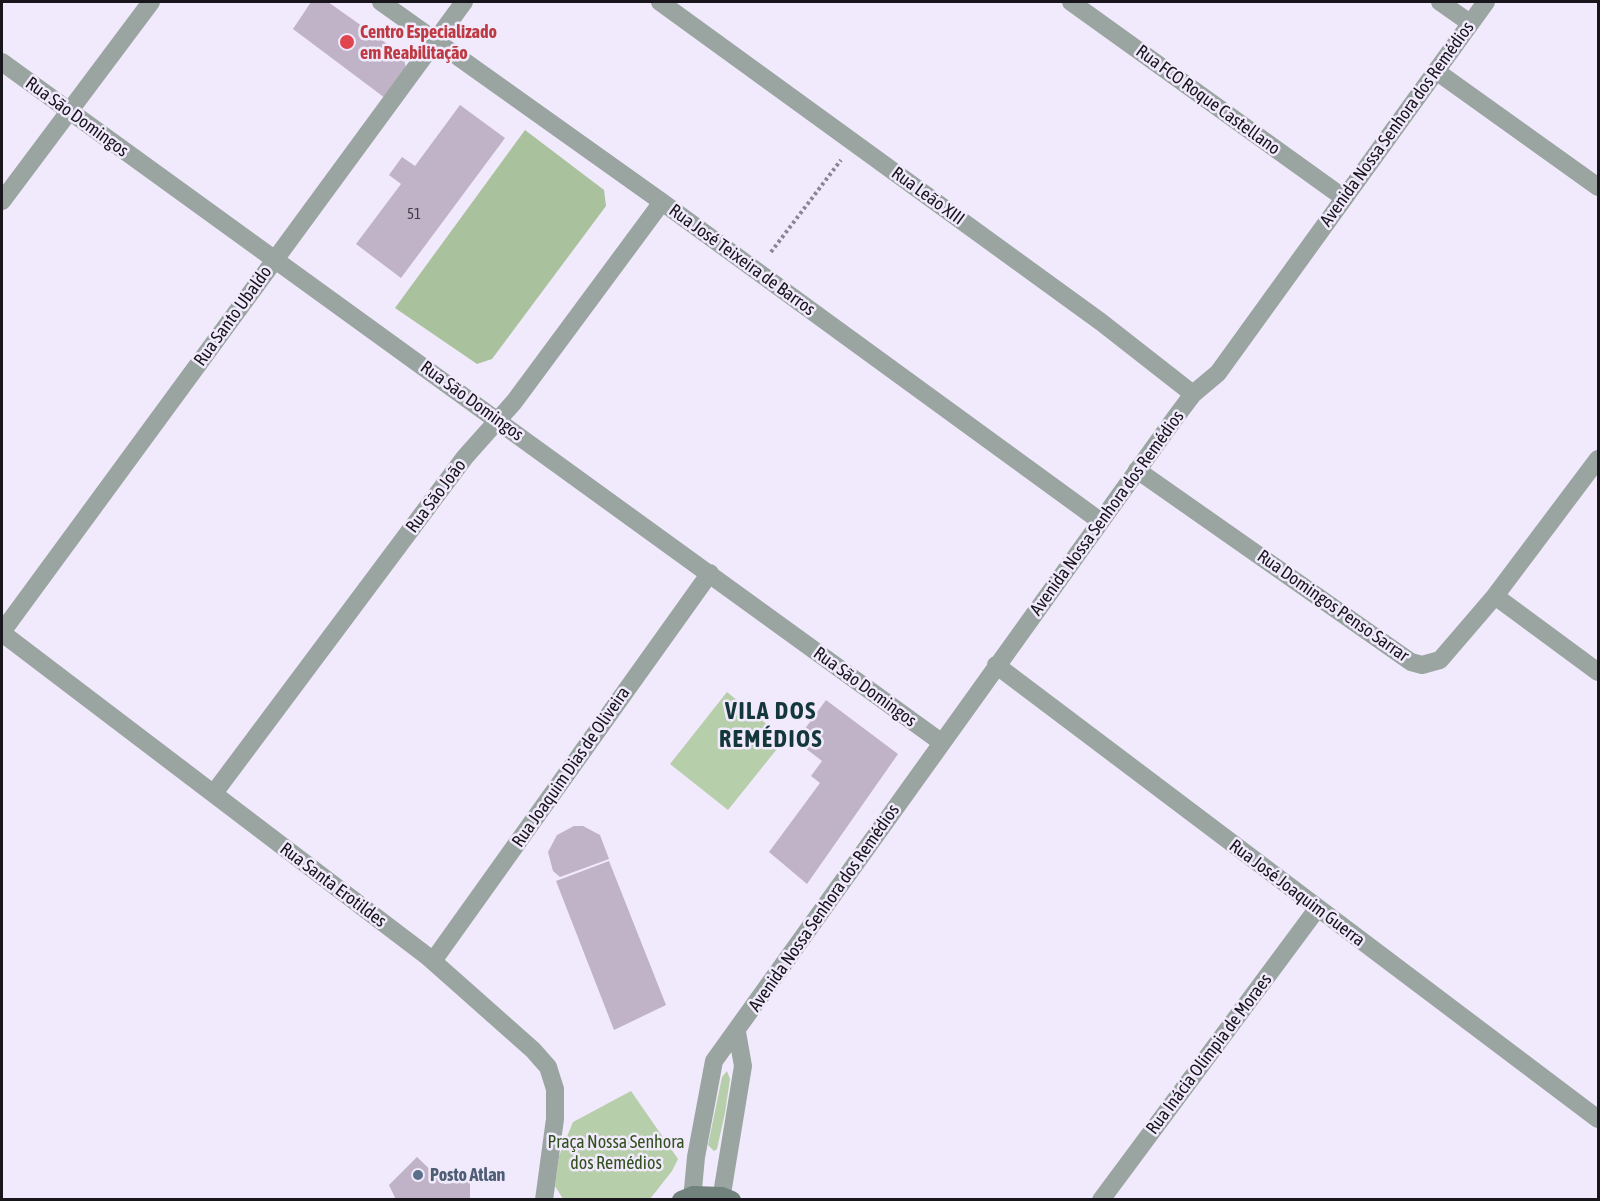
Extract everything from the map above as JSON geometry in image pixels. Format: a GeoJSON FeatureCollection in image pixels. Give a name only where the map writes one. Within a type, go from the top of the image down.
{"type":"FeatureCollection","features":[{"type":"Feature","properties":{"kind":"main road"},"geometry":{"type":"LineString","coordinates":[[688,1198],[725,1198]]}},
{"type":"Feature","properties":{"kind":"street"},"geometry":{"type":"LineString","coordinates":[[2,201],[151,2]]}},
{"type":"Feature","properties":{"kind":"street","name":"Rua José Teixeira de Barros"},"geometry":{"type":"LineString","coordinates":[[381,2],[662,202],[1101,521]]}},
{"type":"Feature","properties":{"kind":"street","name":"Rua Santo Ubaldo"},"geometry":{"type":"LineString","coordinates":[[2,632],[464,2]]}},
{"type":"Feature","properties":{"kind":"street","name":"Rua Leão XIII"},"geometry":{"type":"LineString","coordinates":[[660,2],[1101,322],[1193,394]]}},
{"type":"Feature","properties":{"kind":"street","name":"Rua FCO Roque Castellano"},"geometry":{"type":"LineString","coordinates":[[1071,2],[1344,198]]}},
{"type":"Feature","properties":{"kind":"street"},"geometry":{"type":"LineString","coordinates":[[1440,2],[1470,24]]}},
{"type":"Feature","properties":{"kind":"street","name":"Avenida Nossa Senhora dos Remédios"},"geometry":{"type":"LineString","coordinates":[[688,1198],[714,1061],[737,1032],[941,742],[1137,470],[1193,394],[1218,373],[1486,2]]}},
{"type":"Feature","properties":{"kind":"street","name":"Rua São Domingos"},"geometry":{"type":"LineString","coordinates":[[2,62],[941,742]]}},
{"type":"Feature","properties":{"kind":"street"},"geometry":{"type":"LineString","coordinates":[[1436,71],[1599,188]]}},
{"type":"Feature","properties":{"kind":"street","name":"Rua São João"},"geometry":{"type":"LineString","coordinates":[[214,793],[465,457],[499,420],[662,202]]}},
{"type":"Feature","properties":{"kind":"street","name":"Rua Domingos Penso Sarrar"},"geometry":{"type":"LineString","coordinates":[[1137,470],[1411,662],[1422,665],[1440,660],[1495,596],[1599,459]]}},
{"type":"Feature","properties":{"kind":"street","name":"Rua Joaquim Dias de Oliveira"},"geometry":{"type":"LineString","coordinates":[[433,961],[710,573]]}},
{"type":"Feature","properties":{"kind":"street"},"geometry":{"type":"LineString","coordinates":[[1495,596],[1599,672]]}},
{"type":"Feature","properties":{"kind":"street","name":"Rua Santa Erotildes"},"geometry":{"type":"LineString","coordinates":[[2,632],[433,961],[533,1050],[548,1067],[555,1089],[555,1119],[544,1200]]}},
{"type":"Feature","properties":{"kind":"street","name":"Rua José Joaquim Guerra"},"geometry":{"type":"LineString","coordinates":[[996,665],[1317,909],[1599,1119]]}},
{"type":"Feature","properties":{"kind":"street","name":"Rua Inácia Olímpia de Moraes"},"geometry":{"type":"LineString","coordinates":[[1101,1200],[1317,909]]}},
{"type":"Feature","properties":{"kind":"street"},"geometry":{"type":"LineString","coordinates":[[725,1198],[743,1066],[737,1032]]}},
{"type":"Feature","properties":{"kind":"path"},"geometry":{"type":"LineString","coordinates":[[756,272],[854,143]]}},
{"type":"Feature","properties":{"kind":"green space"},"geometry":{"type":"Polygon","coordinates":[[[525,130],[604,190],[606,206],[492,359],[477,364],[395,308],[525,130]]]}},
{"type":"Feature","properties":{"kind":"green space"},"geometry":{"type":"Polygon","coordinates":[[[727,692],[785,739],[728,810],[670,764],[727,692]]]}},
{"type":"Feature","properties":{"kind":"green space"},"geometry":{"type":"Polygon","coordinates":[[[727,1071],[730,1079],[725,1113],[717,1149],[714,1151],[708,1145],[722,1077],[727,1071]]]}},
{"type":"Feature","properties":{"kind":"green space","name":"Praça Nossa Senhora dos Remédios"},"geometry":{"type":"Polygon","coordinates":[[[631,1091],[678,1159],[672,1171],[650,1199],[563,1199],[555,1186],[559,1156],[573,1122],[631,1091]]]}},
{"type":"Feature","properties":{"kind":"building","name":"Centro Especializado em Reabilitação"},"geometry":{"type":"Polygon","coordinates":[[[311,2],[328,2],[403,55],[406,68],[385,98],[293,29],[311,2]]]}},
{"type":"Feature","properties":{"kind":"building"},"geometry":{"type":"Polygon","coordinates":[[[460,105],[505,138],[401,278],[356,244],[401,184],[389,175],[402,157],[415,166],[460,105]]]}},
{"type":"Feature","properties":{"kind":"building"},"geometry":{"type":"Polygon","coordinates":[[[826,700],[898,754],[807,884],[769,852],[820,783],[811,776],[822,761],[796,741],[826,700]]]}},
{"type":"Feature","properties":{"kind":"building"},"geometry":{"type":"Polygon","coordinates":[[[574,826],[583,826],[600,835],[609,859],[560,877],[553,871],[548,852],[557,835],[574,826]]]}},
{"type":"Feature","properties":{"kind":"building"},"geometry":{"type":"Polygon","coordinates":[[[609,861],[666,1005],[614,1030],[556,881],[609,861]]]}},
{"type":"Feature","properties":{"kind":"building","name":"Posto Atlan"},"geometry":{"type":"Polygon","coordinates":[[[417,1157],[445,1184],[470,1180],[470,1200],[396,1200],[389,1185],[417,1157]]]}},
{"type":"Feature","properties":{"kind":"place","name":"Centro Especializado em Reabilitação"},"geometry":{"type":"Point","coordinates":[347,42]}},
{"type":"Feature","properties":{"kind":"place","name":"Posto Atlan"},"geometry":{"type":"Point","coordinates":[418,1175]}},
{"type":"Feature","properties":{"kind":"district","name":"VILA DOS REMÉDIOS"},"geometry":{"type":"Point","coordinates":[771,725]}}]}
